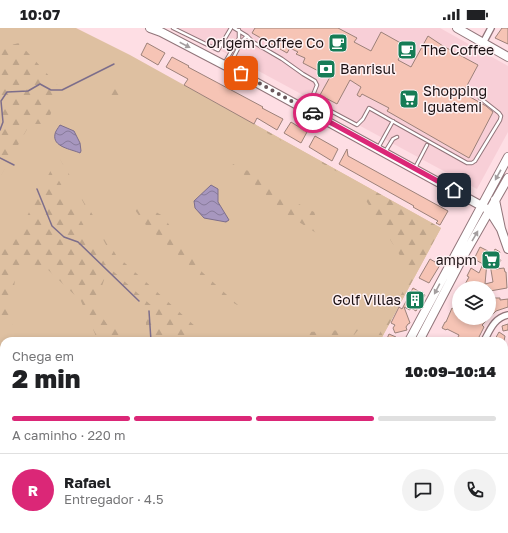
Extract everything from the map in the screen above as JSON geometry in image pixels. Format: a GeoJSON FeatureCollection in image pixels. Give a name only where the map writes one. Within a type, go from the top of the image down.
{"type":"FeatureCollection","features":[{"type":"Feature","properties":{"kind":"main road"},"geometry":{"type":"LineString","coordinates":[[150,28],[161,32],[226,66],[468,198],[481,206],[502,228]]}},
{"type":"Feature","properties":{"kind":"main road"},"geometry":{"type":"LineString","coordinates":[[457,28],[508,57]]}},
{"type":"Feature","properties":{"kind":"main road"},"geometry":{"type":"LineString","coordinates":[[411,337],[508,157]]}},
{"type":"Feature","properties":{"kind":"main road"},"geometry":{"type":"LineString","coordinates":[[421,337],[508,178]]}},
{"type":"Feature","properties":{"kind":"main road"},"geometry":{"type":"LineString","coordinates":[[468,198],[501,190]]}},
{"type":"Feature","properties":{"kind":"main road"},"geometry":{"type":"LineString","coordinates":[[468,198],[475,217]]}},
{"type":"Feature","properties":{"kind":"main road"},"geometry":{"type":"LineString","coordinates":[[495,200],[508,249]]}},
{"type":"Feature","properties":{"kind":"street"},"geometry":{"type":"LineString","coordinates":[[483,43],[491,28]]}},
{"type":"Feature","properties":{"kind":"street"},"geometry":{"type":"LineString","coordinates":[[486,337],[495,322],[499,318],[508,315]]}},
{"type":"Feature","properties":{"kind":"lane"},"geometry":{"type":"LineString","coordinates":[[173,28],[218,50],[233,28],[239,30],[253,42],[282,58],[317,83],[317,87],[311,100],[312,101],[356,124],[361,122],[369,108],[468,163],[472,163],[500,120],[501,116],[480,98]]}},
{"type":"Feature","properties":{"kind":"lane"},"geometry":{"type":"LineString","coordinates":[[226,66],[239,38],[239,30]]}},
{"type":"Feature","properties":{"kind":"lane"},"geometry":{"type":"LineString","coordinates":[[226,66],[242,41],[247,36]]}},
{"type":"Feature","properties":{"kind":"lane"},"geometry":{"type":"LineString","coordinates":[[382,150],[393,121]]}},
{"type":"Feature","properties":{"kind":"lane"},"geometry":{"type":"LineString","coordinates":[[382,150],[397,137]]}},
{"type":"Feature","properties":{"kind":"lane"},"geometry":{"type":"LineString","coordinates":[[415,169],[427,145]]}},
{"type":"Feature","properties":{"kind":"shaded area","name":"Shopping Iguatemi"},"geometry":{"type":"Polygon","coordinates":[[[179,28],[440,28],[508,66],[508,132],[477,189],[179,28]]]}},
{"type":"Feature","properties":{"kind":"green space"},"geometry":{"type":"Polygon","coordinates":[[[0,28],[76,28],[130,55],[441,228],[382,337],[0,337],[0,28]]]}},
{"type":"Feature","properties":{"kind":"green space"},"geometry":{"type":"Polygon","coordinates":[[[19,43],[62,90],[46,124],[30,124],[0,177],[0,54],[7,46],[19,43]]]}},
{"type":"Feature","properties":{"kind":"green space"},"geometry":{"type":"Polygon","coordinates":[[[114,88],[128,98],[110,96],[101,90],[114,88]]]}},
{"type":"Feature","properties":{"kind":"green space"},"geometry":{"type":"Polygon","coordinates":[[[224,107],[441,228],[382,337],[378,337],[412,275],[354,181],[231,113],[224,107]]]}},
{"type":"Feature","properties":{"kind":"green space"},"geometry":{"type":"Polygon","coordinates":[[[195,141],[243,170],[252,171],[265,186],[314,212],[324,238],[288,215],[246,176],[195,141]]]}},
{"type":"Feature","properties":{"kind":"green space"},"geometry":{"type":"Polygon","coordinates":[[[59,157],[116,255],[196,327],[187,337],[150,337],[146,333],[146,310],[106,274],[95,307],[107,324],[126,333],[120,337],[96,337],[81,301],[44,266],[17,265],[10,317],[17,337],[12,337],[8,324],[0,315],[0,244],[12,245],[52,168],[105,264],[153,307],[163,304],[112,256],[59,157]]]}},
{"type":"Feature","properties":{"kind":"green space"},"geometry":{"type":"Polygon","coordinates":[[[123,193],[163,216],[202,272],[239,306],[225,298],[145,224],[123,193]]]}},
{"type":"Feature","properties":{"kind":"green space"},"geometry":{"type":"Polygon","coordinates":[[[359,329],[352,337],[349,337],[350,334],[331,337],[301,337],[309,332],[359,329]]]}},
{"type":"Feature","properties":{"kind":"green space"},"geometry":{"type":"Polygon","coordinates":[[[368,333],[375,337],[364,337],[368,333]]]}},
{"type":"Feature","properties":{"kind":"water"},"geometry":{"type":"Polygon","coordinates":[[[60,125],[74,131],[80,143],[80,153],[63,147],[56,142],[55,133],[60,125]]]}},
{"type":"Feature","properties":{"kind":"water"},"geometry":{"type":"Polygon","coordinates":[[[211,185],[218,189],[218,202],[229,220],[226,222],[204,218],[195,208],[194,201],[211,185]]]}},
{"type":"Feature","properties":{"kind":"building"},"geometry":{"type":"Polygon","coordinates":[[[255,28],[338,28],[357,38],[354,42],[371,51],[381,32],[406,46],[398,60],[411,67],[428,36],[478,65],[463,93],[486,106],[493,112],[469,158],[387,111],[389,108],[362,94],[360,97],[357,95],[361,87],[350,80],[337,104],[320,95],[330,77],[303,63],[305,58],[296,54],[298,52],[290,48],[287,53],[252,33],[255,28]]]}},
{"type":"Feature","properties":{"kind":"building"},"geometry":{"type":"Polygon","coordinates":[[[502,28],[508,28],[508,44],[495,38],[502,28]]]}},
{"type":"Feature","properties":{"kind":"building"},"geometry":{"type":"Polygon","coordinates":[[[147,43],[165,53],[158,65],[141,55],[147,43]]]}},
{"type":"Feature","properties":{"kind":"building"},"geometry":{"type":"Polygon","coordinates":[[[172,57],[283,119],[277,130],[257,118],[254,124],[184,85],[188,79],[166,67],[172,57]]]}},
{"type":"Feature","properties":{"kind":"building"},"geometry":{"type":"Polygon","coordinates":[[[291,122],[307,132],[301,143],[284,133],[291,122]]]}},
{"type":"Feature","properties":{"kind":"building"},"geometry":{"type":"Polygon","coordinates":[[[315,136],[338,149],[332,161],[309,147],[315,136]]]}},
{"type":"Feature","properties":{"kind":"building"},"geometry":{"type":"Polygon","coordinates":[[[347,149],[348,156],[448,211],[440,225],[436,223],[438,221],[413,207],[414,206],[339,164],[347,149]]]}},
{"type":"Feature","properties":{"kind":"building"},"geometry":{"type":"Polygon","coordinates":[[[480,247],[488,251],[485,281],[467,281],[469,277],[467,276],[471,268],[479,273],[483,264],[474,259],[480,247]]]}},
{"type":"Feature","properties":{"kind":"building"},"geometry":{"type":"Polygon","coordinates":[[[495,249],[500,252],[497,258],[501,260],[496,269],[504,268],[506,272],[507,288],[496,290],[496,281],[493,281],[488,252],[493,254],[495,249]]]}},
{"type":"Feature","properties":{"kind":"building"},"geometry":{"type":"Polygon","coordinates":[[[430,259],[440,265],[429,283],[419,278],[430,259]]]}},
{"type":"Feature","properties":{"kind":"building"},"geometry":{"type":"Polygon","coordinates":[[[413,288],[425,295],[416,311],[411,308],[410,310],[404,307],[410,323],[406,327],[407,330],[395,333],[393,328],[395,325],[391,323],[399,307],[402,309],[413,288]]]}},
{"type":"Feature","properties":{"kind":"building"},"geometry":{"type":"Polygon","coordinates":[[[496,298],[500,298],[500,300],[508,299],[508,307],[496,311],[496,298]]]}},
{"type":"Feature","properties":{"kind":"building"},"geometry":{"type":"Polygon","coordinates":[[[452,308],[452,325],[482,325],[484,327],[479,337],[458,337],[459,335],[442,328],[452,308]]]}},
{"type":"Feature","properties":{"kind":"building"},"geometry":{"type":"Polygon","coordinates":[[[508,324],[508,330],[503,331],[502,326],[508,324]]]}},
{"type":"Feature","properties":{"kind":"building"},"geometry":{"type":"Polygon","coordinates":[[[499,332],[505,336],[505,337],[496,337],[499,332]]]}},
{"type":"Feature","properties":{"kind":"building"},"geometry":{"type":"Polygon","coordinates":[[[389,334],[396,337],[388,337],[389,334]]]}},
{"type":"Feature","properties":{"kind":"waterway"},"geometry":{"type":"LineString","coordinates":[[0,130],[3,122],[1,101],[7,92],[28,91],[40,84],[51,90],[62,90],[114,64]]}},
{"type":"Feature","properties":{"kind":"waterway"},"geometry":{"type":"LineString","coordinates":[[0,158],[14,165]]}},
{"type":"Feature","properties":{"kind":"waterway"},"geometry":{"type":"LineString","coordinates":[[37,189],[52,226],[64,237],[78,242],[139,301]]}},
{"type":"Feature","properties":{"kind":"waterway"},"geometry":{"type":"LineString","coordinates":[[149,311],[151,337]]}},
{"type":"Feature","properties":{"kind":"way so far"},"geometry":{"type":"LineString","coordinates":[[241,73],[313,113]]}},
{"type":"Feature","properties":{"kind":"place","name":"Origem Coffee Co"},"geometry":{"type":"Point","coordinates":[338,43]}},
{"type":"Feature","properties":{"kind":"place","name":"The Coffee"},"geometry":{"type":"Point","coordinates":[407,50]}},
{"type":"Feature","properties":{"kind":"place","name":"Banrisul"},"geometry":{"type":"Point","coordinates":[326,69]}},
{"type":"Feature","properties":{"kind":"place","name":"Shopping Iguatemi"},"geometry":{"type":"Point","coordinates":[409,99]}},
{"type":"Feature","properties":{"kind":"place","name":"ampm"},"geometry":{"type":"Point","coordinates":[491,260]}},
{"type":"Feature","properties":{"kind":"place","name":"Golf Villas"},"geometry":{"type":"Point","coordinates":[415,300]}},
{"type":"Feature","properties":{"kind":"route"},"geometry":{"type":"LineString","coordinates":[[313,113],[454,190]]}}]}
